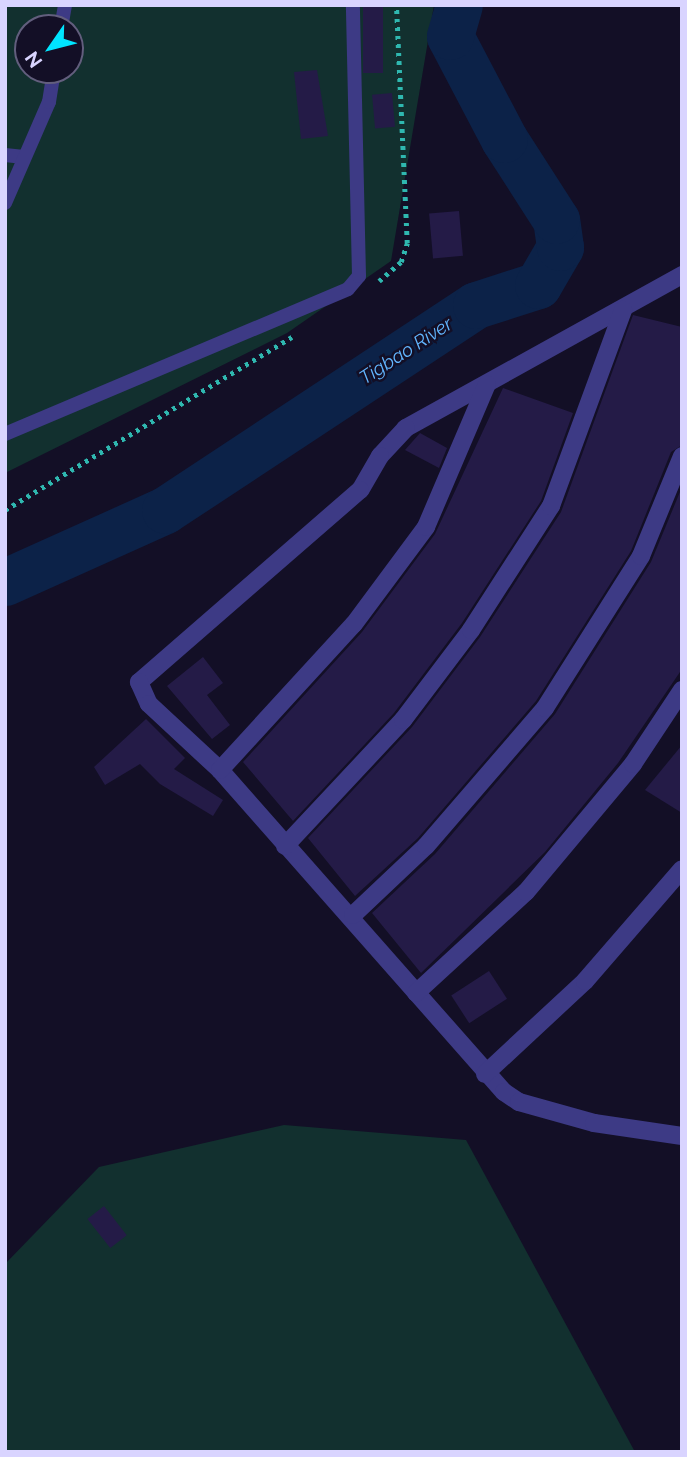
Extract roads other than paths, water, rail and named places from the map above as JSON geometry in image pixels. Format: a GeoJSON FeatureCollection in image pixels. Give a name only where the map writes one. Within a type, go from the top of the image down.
{"type":"FeatureCollection","features":[{"type":"Feature","properties":{"kind":"street"},"geometry":{"type":"LineString","coordinates":[[682,275],[406,428],[380,456],[360,490],[139,682],[149,704],[220,770],[285,846],[353,915],[485,1074],[519,1102],[594,1123],[682,1136]]}},
{"type":"Feature","properties":{"kind":"street"},"geometry":{"type":"LineString","coordinates":[[285,846],[403,720],[471,630],[551,506],[623,310]]}},
{"type":"Feature","properties":{"kind":"street"},"geometry":{"type":"LineString","coordinates":[[220,770],[354,624],[426,527],[487,384]]}},
{"type":"Feature","properties":{"kind":"street"},"geometry":{"type":"LineString","coordinates":[[353,915],[426,846],[545,708],[641,556],[682,456]]}},
{"type":"Feature","properties":{"kind":"street"},"geometry":{"type":"LineString","coordinates":[[416,993],[526,892],[633,764],[682,690]]}},
{"type":"Feature","properties":{"kind":"street"},"geometry":{"type":"LineString","coordinates":[[485,1074],[585,981],[682,869]]}},
{"type":"Feature","properties":{"kind":"lane"},"geometry":{"type":"LineString","coordinates":[[5,434],[348,289],[359,276],[353,5]]}},
{"type":"Feature","properties":{"kind":"lane"},"geometry":{"type":"LineString","coordinates":[[5,203],[48,102],[51,84]]}},
{"type":"Feature","properties":{"kind":"lane"},"geometry":{"type":"LineString","coordinates":[[5,155],[24,157]]}},
{"type":"Feature","properties":{"kind":"waterway","name":"Tigbao River"},"geometry":{"type":"LineString","coordinates":[[5,582],[165,510],[476,305],[538,285],[560,247],[556,220],[504,139],[450,36],[459,5]]}}]}
